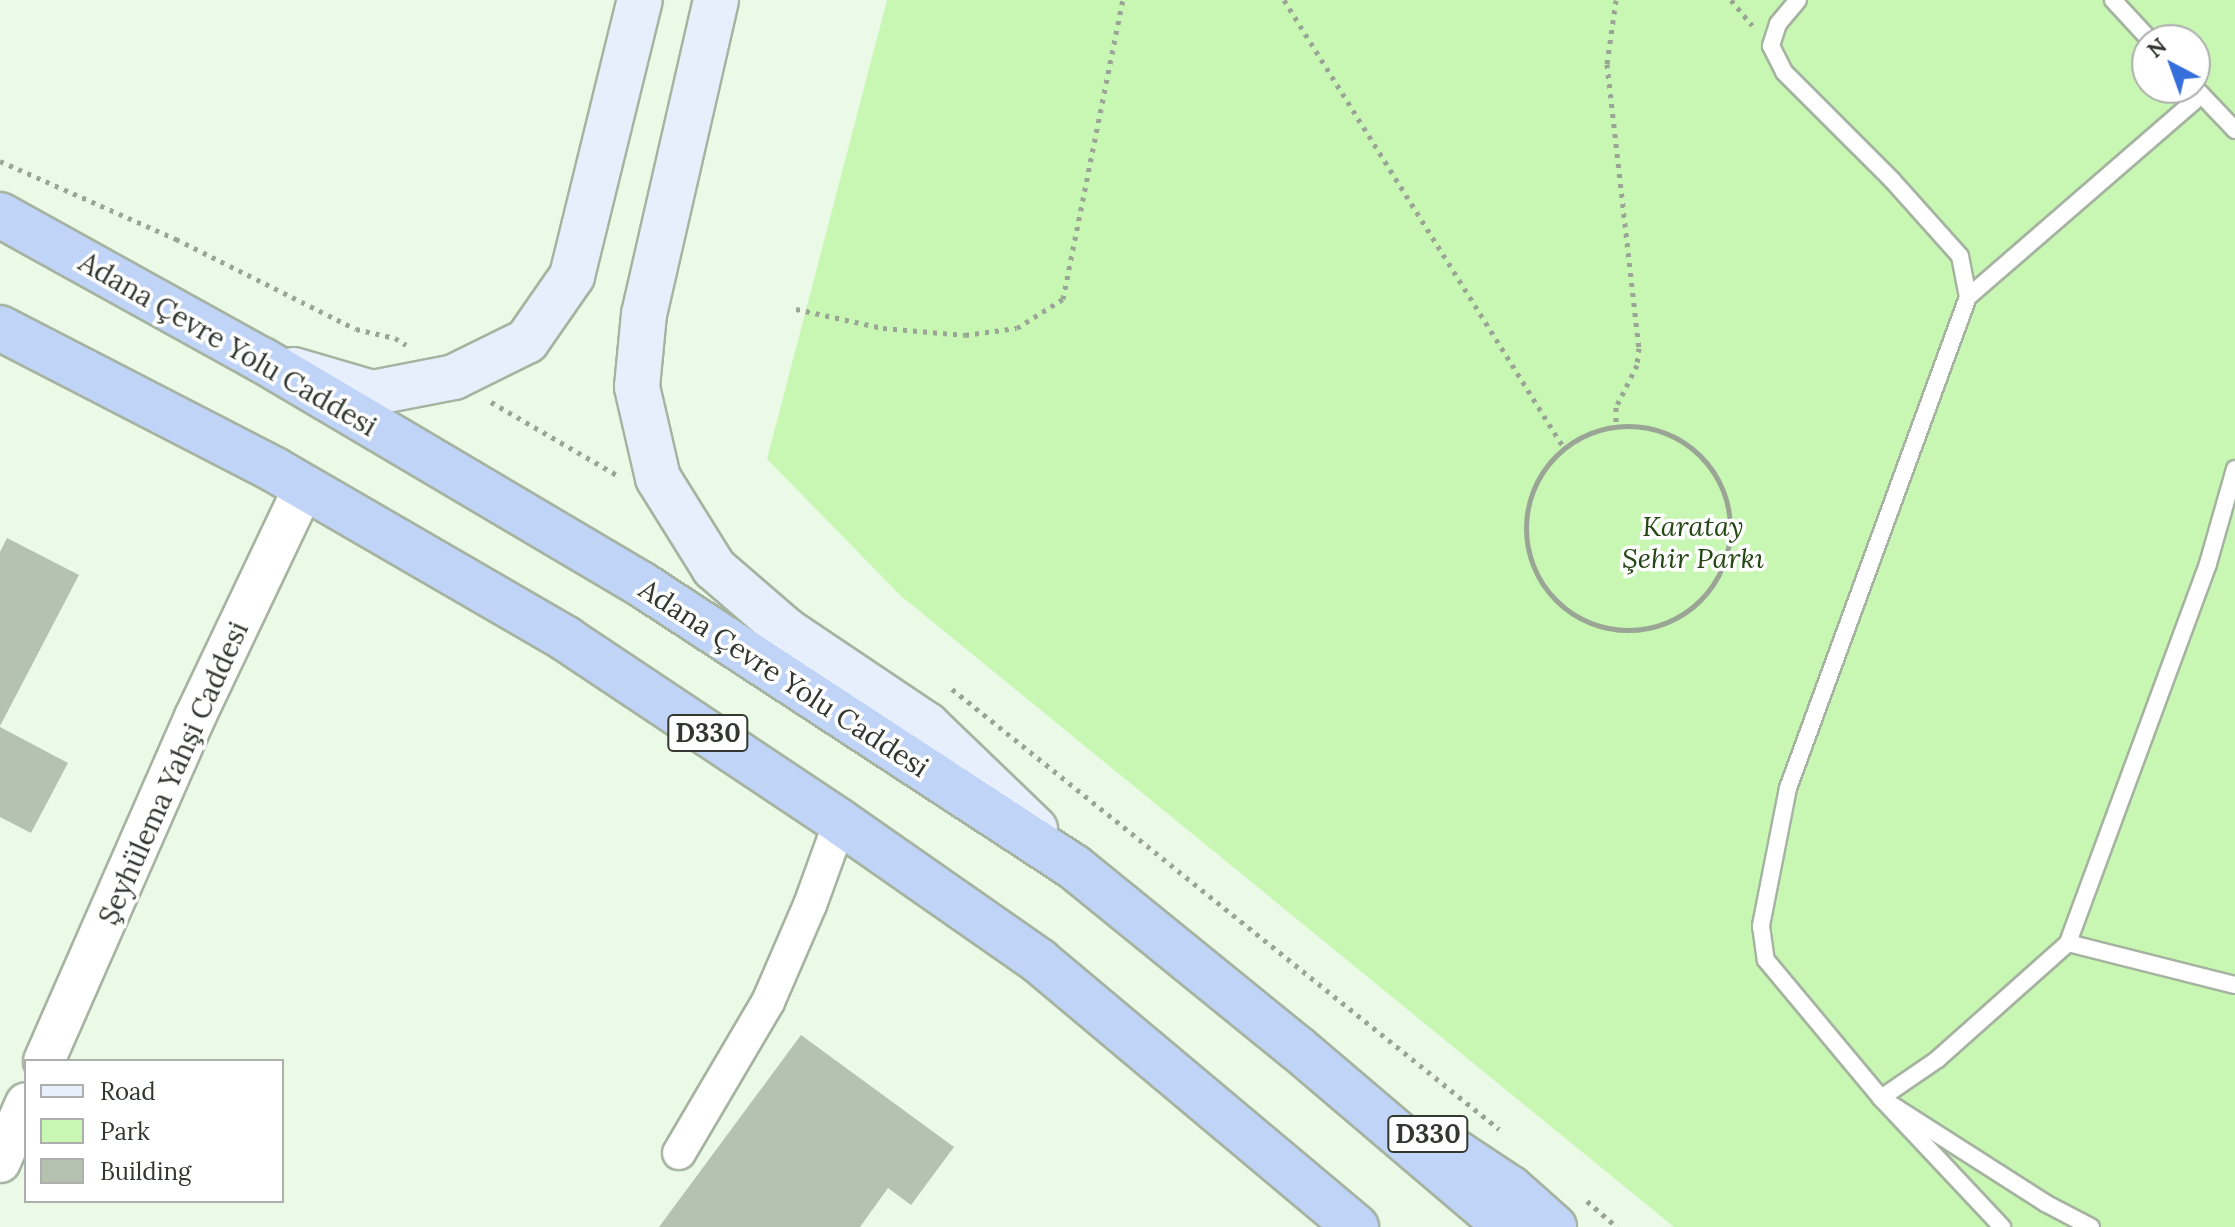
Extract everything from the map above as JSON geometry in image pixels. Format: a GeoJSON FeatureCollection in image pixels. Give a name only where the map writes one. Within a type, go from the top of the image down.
{"type":"FeatureCollection","features":[{"type":"Feature","properties":{"kind":"highway","name":"Adana Çevre Yolu Caddesi"},"geometry":{"type":"LineString","coordinates":[[0,215],[262,360],[641,584],[1074,867],[1297,1048],[1507,1227]]}},
{"type":"Feature","properties":{"kind":"highway","name":"D330"},"geometry":{"type":"LineString","coordinates":[[0,328],[304,487],[566,639],[840,822],[1039,961],[1356,1227]]}},
{"type":"Feature","properties":{"kind":"highway","name":"D330"},"geometry":{"type":"LineString","coordinates":[[1297,1048],[1510,1188],[1554,1227]]}},
{"type":"Feature","properties":{"kind":"main road"},"geometry":{"type":"LineString","coordinates":[[262,360],[372,393],[454,377],[527,341],[572,276],[640,0]]}},
{"type":"Feature","properties":{"kind":"main road"},"geometry":{"type":"LineString","coordinates":[[716,0],[644,314],[637,387],[658,478],[714,568],[787,631],[927,725],[1074,867]]}},
{"type":"Feature","properties":{"kind":"street","name":"Şeyhülema Yahşi Caddesi"},"geometry":{"type":"LineString","coordinates":[[45,1059],[195,717],[304,487]]}},
{"type":"Feature","properties":{"kind":"street"},"geometry":{"type":"LineString","coordinates":[[679,1153],[768,1002],[810,905],[840,822]]}},
{"type":"Feature","properties":{"kind":"street"},"geometry":{"type":"LineString","coordinates":[[0,1162],[24,1108]]}},
{"type":"Feature","properties":{"kind":"lane"},"geometry":{"type":"LineString","coordinates":[[1798,0],[1778,24],[1771,46],[1784,72],[1892,180],[1960,256],[1968,297]]}},
{"type":"Feature","properties":{"kind":"lane"},"geometry":{"type":"LineString","coordinates":[[2113,0],[2135,24]]}},
{"type":"Feature","properties":{"kind":"lane"},"geometry":{"type":"LineString","coordinates":[[2002,1227],[1881,1098],[1766,960],[1761,926],[1788,788],[1968,297],[2183,104]]}},
{"type":"Feature","properties":{"kind":"lane"},"geometry":{"type":"LineString","coordinates":[[2210,104],[2235,130]]}},
{"type":"Feature","properties":{"kind":"lane"},"geometry":{"type":"LineString","coordinates":[[1881,1098],[1938,1059],[2068,943],[2208,564],[2235,469]]}},
{"type":"Feature","properties":{"kind":"lane"},"geometry":{"type":"LineString","coordinates":[[2068,943],[2235,985]]}},
{"type":"Feature","properties":{"kind":"lane"},"geometry":{"type":"LineString","coordinates":[[1881,1098],[2045,1203],[2091,1227]]}},
{"type":"Feature","properties":{"kind":"path"},"geometry":{"type":"LineString","coordinates":[[796,309],[883,328],[965,335],[1017,328],[1063,299],[1123,0]]}},
{"type":"Feature","properties":{"kind":"path"},"geometry":{"type":"LineString","coordinates":[[1284,0],[1564,448]]}},
{"type":"Feature","properties":{"kind":"path"},"geometry":{"type":"LineString","coordinates":[[1616,0],[1607,64],[1639,348],[1637,365],[1616,407],[1616,426]]}},
{"type":"Feature","properties":{"kind":"path"},"geometry":{"type":"LineString","coordinates":[[1616,426],[1651,428],[1683,441],[1708,463],[1725,494],[1731,527],[1725,562],[1709,591],[1683,615],[1651,628],[1617,631],[1584,621],[1555,601],[1535,573],[1526,540],[1528,505],[1541,474],[1564,448],[1589,434],[1616,426]]}},
{"type":"Feature","properties":{"kind":"green space","name":"Karatay Şehir Parkı"},"geometry":{"type":"Polygon","coordinates":[[[887,0],[2235,0],[2235,1227],[1674,1227],[901,596],[767,459],[887,0]]]}},
{"type":"Feature","properties":{"kind":"building"},"geometry":{"type":"Polygon","coordinates":[[[7,538],[79,575],[0,726],[0,552],[7,538]]]}},
{"type":"Feature","properties":{"kind":"building"},"geometry":{"type":"Polygon","coordinates":[[[0,727],[68,763],[31,833],[0,817],[0,727]]]}},
{"type":"Feature","properties":{"kind":"building"},"geometry":{"type":"Polygon","coordinates":[[[801,1035],[954,1147],[911,1205],[888,1188],[860,1227],[659,1227],[801,1035]]]}}]}
